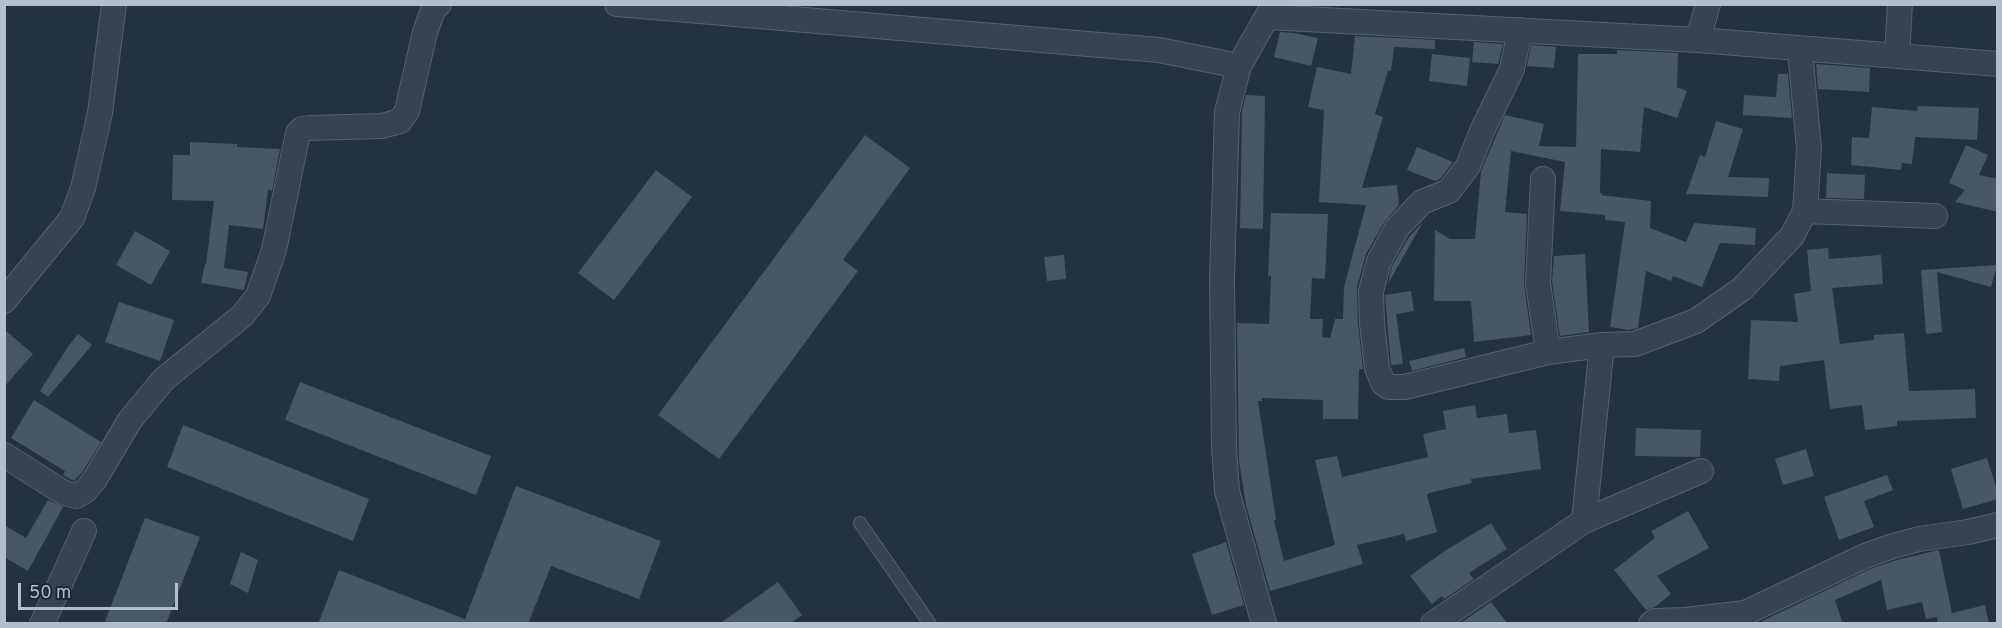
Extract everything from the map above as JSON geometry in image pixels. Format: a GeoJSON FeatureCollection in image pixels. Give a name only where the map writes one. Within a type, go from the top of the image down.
{"type":"FeatureCollection","features":[{"type":"Feature","properties":{"kind":"street"},"geometry":{"type":"LineString","coordinates":[[4,301],[72,218],[83,188],[100,113],[114,4]]}},
{"type":"Feature","properties":{"kind":"street"},"geometry":{"type":"LineString","coordinates":[[4,455],[64,493],[76,496],[85,491],[95,479],[130,420],[164,379],[242,316],[258,296],[274,250],[298,133],[302,129],[309,128],[382,126],[400,122],[407,111],[433,10],[439,4]]}},
{"type":"Feature","properties":{"kind":"street"},"geometry":{"type":"LineString","coordinates":[[617,4],[1159,50],[1239,66]]}},
{"type":"Feature","properties":{"kind":"street"},"geometry":{"type":"LineString","coordinates":[[1698,40],[1708,4]]}},
{"type":"Feature","properties":{"kind":"street"},"geometry":{"type":"LineString","coordinates":[[1897,56],[1900,4]]}},
{"type":"Feature","properties":{"kind":"street"},"geometry":{"type":"LineString","coordinates":[[1264,624],[1227,491],[1224,448],[1222,279],[1227,112],[1239,66],[1271,11],[1520,30],[1698,40],[1800,50],[1998,64]]}},
{"type":"Feature","properties":{"kind":"street"},"geometry":{"type":"LineString","coordinates":[[1520,30],[1512,69],[1468,166],[1449,191],[1422,202],[1397,228],[1380,261],[1371,291],[1372,323],[1377,368],[1383,383],[1388,387],[1405,387],[1548,352],[1602,345],[1635,344],[1696,321],[1742,289],[1792,236],[1805,211],[1809,148],[1800,50]]}},
{"type":"Feature","properties":{"kind":"street"},"geometry":{"type":"LineString","coordinates":[[1543,179],[1538,284],[1548,352]]}},
{"type":"Feature","properties":{"kind":"street"},"geometry":{"type":"LineString","coordinates":[[1805,211],[1935,216]]}},
{"type":"Feature","properties":{"kind":"street"},"geometry":{"type":"LineString","coordinates":[[1584,521],[1602,345]]}},
{"type":"Feature","properties":{"kind":"street"},"geometry":{"type":"LineString","coordinates":[[1433,624],[1584,521],[1701,471]]}},
{"type":"Feature","properties":{"kind":"street"},"geometry":{"type":"LineString","coordinates":[[1651,624],[1656,621],[1745,613],[1865,556],[1893,546],[1998,525]]}},
{"type":"Feature","properties":{"kind":"street"},"geometry":{"type":"LineString","coordinates":[[42,624],[84,531]]}},
{"type":"Feature","properties":{"kind":"lane"},"geometry":{"type":"LineString","coordinates":[[860,523],[930,624]]}},
{"type":"Feature","properties":{"kind":"building"},"geometry":{"type":"Polygon","coordinates":[[[1280,32],[1318,38],[1311,66],[1274,57],[1280,32]]]}},
{"type":"Feature","properties":{"kind":"building"},"geometry":{"type":"Polygon","coordinates":[[[1355,36],[1435,40],[1435,49],[1394,47],[1391,71],[1388,71],[1375,114],[1383,117],[1362,188],[1397,185],[1399,205],[1385,221],[1366,254],[1357,287],[1363,369],[1359,369],[1358,419],[1323,419],[1323,400],[1262,398],[1262,401],[1258,401],[1276,520],[1274,521],[1284,561],[1335,545],[1315,460],[1337,456],[1342,477],[1428,457],[1423,434],[1446,429],[1443,411],[1475,405],[1477,418],[1507,414],[1509,433],[1536,430],[1541,469],[1471,479],[1472,483],[1429,493],[1427,495],[1437,532],[1406,541],[1404,534],[1357,545],[1363,564],[1270,591],[1246,505],[1239,461],[1237,323],[1269,324],[1271,276],[1268,276],[1271,213],[1328,214],[1325,279],[1312,278],[1310,319],[1323,319],[1322,337],[1330,338],[1335,319],[1343,319],[1344,287],[1366,205],[1319,202],[1324,110],[1308,107],[1317,67],[1351,74],[1355,36]]]}},
{"type":"Feature","properties":{"kind":"building"},"geometry":{"type":"Polygon","coordinates":[[[1474,42],[1503,44],[1498,64],[1472,62],[1474,42]]]}},
{"type":"Feature","properties":{"kind":"building"},"geometry":{"type":"Polygon","coordinates":[[[1531,45],[1556,47],[1554,68],[1527,66],[1531,45]]]}},
{"type":"Feature","properties":{"kind":"building"},"geometry":{"type":"Polygon","coordinates":[[[1617,50],[1678,53],[1677,87],[1687,91],[1677,118],[1644,107],[1640,152],[1601,149],[1601,195],[1651,201],[1650,228],[1686,242],[1694,223],[1756,228],[1755,245],[1720,243],[1702,287],[1673,276],[1671,281],[1646,271],[1638,328],[1629,330],[1610,327],[1625,222],[1605,220],[1605,215],[1560,211],[1565,162],[1511,151],[1505,212],[1527,214],[1524,283],[1531,335],[1474,342],[1471,301],[1434,301],[1435,230],[1450,239],[1475,239],[1481,171],[1505,115],[1544,124],[1539,146],[1576,147],[1578,54],[1617,54],[1617,50]]]}},
{"type":"Feature","properties":{"kind":"building"},"geometry":{"type":"Polygon","coordinates":[[[1432,54],[1470,58],[1467,86],[1429,81],[1432,54]]]}},
{"type":"Feature","properties":{"kind":"building"},"geometry":{"type":"Polygon","coordinates":[[[1816,64],[1870,68],[1869,92],[1818,89],[1816,64]]]}},
{"type":"Feature","properties":{"kind":"building"},"geometry":{"type":"Polygon","coordinates":[[[1778,74],[1788,74],[1792,118],[1743,115],[1744,95],[1776,97],[1778,74]]]}},
{"type":"Feature","properties":{"kind":"building"},"geometry":{"type":"Polygon","coordinates":[[[1246,95],[1265,96],[1263,229],[1240,228],[1242,111],[1246,95]]]}},
{"type":"Feature","properties":{"kind":"building"},"geometry":{"type":"Polygon","coordinates":[[[1918,106],[1979,108],[1977,140],[1915,137],[1912,164],[1902,163],[1901,170],[1851,165],[1852,137],[1869,138],[1872,107],[1917,111],[1918,106]]]}},
{"type":"Feature","properties":{"kind":"building"},"geometry":{"type":"Polygon","coordinates":[[[1716,121],[1743,129],[1728,177],[1769,178],[1768,197],[1686,194],[1700,155],[1705,157],[1716,121]]]}},
{"type":"Feature","properties":{"kind":"building"},"geometry":{"type":"Polygon","coordinates":[[[865,135],[910,168],[843,260],[858,271],[719,459],[658,415],[865,135]]]}},
{"type":"Feature","properties":{"kind":"building"},"geometry":{"type":"Polygon","coordinates":[[[190,142],[280,149],[272,191],[268,190],[263,229],[229,225],[224,268],[248,272],[244,290],[201,283],[206,265],[214,201],[172,200],[173,155],[190,155],[190,142]]]}},
{"type":"Feature","properties":{"kind":"building"},"geometry":{"type":"Polygon","coordinates":[[[1966,145],[1988,155],[1979,175],[1998,179],[1998,212],[1955,202],[1965,190],[1949,183],[1966,145]]]}},
{"type":"Feature","properties":{"kind":"building"},"geometry":{"type":"Polygon","coordinates":[[[1417,147],[1453,162],[1440,179],[1435,181],[1407,170],[1417,147]]]}},
{"type":"Feature","properties":{"kind":"building"},"geometry":{"type":"Polygon","coordinates":[[[656,170],[692,197],[614,300],[578,273],[656,170]]]}},
{"type":"Feature","properties":{"kind":"building"},"geometry":{"type":"Polygon","coordinates":[[[1827,173],[1865,175],[1864,199],[1826,198],[1827,173]]]}},
{"type":"Feature","properties":{"kind":"building"},"geometry":{"type":"Polygon","coordinates":[[[1423,222],[1388,284],[1392,266],[1409,237],[1423,222]]]}},
{"type":"Feature","properties":{"kind":"building"},"geometry":{"type":"Polygon","coordinates":[[[135,231],[170,251],[151,285],[116,265],[135,231]]]}},
{"type":"Feature","properties":{"kind":"building"},"geometry":{"type":"Polygon","coordinates":[[[1828,248],[1829,259],[1881,255],[1883,284],[1832,288],[1840,344],[1874,340],[1874,335],[1904,333],[1909,391],[1975,389],[1976,418],[1897,421],[1897,426],[1865,430],[1862,405],[1830,409],[1824,360],[1780,366],[1779,381],[1748,379],[1751,320],[1798,322],[1794,294],[1811,291],[1807,250],[1828,248]]]}},
{"type":"Feature","properties":{"kind":"building"},"geometry":{"type":"Polygon","coordinates":[[[1585,254],[1589,332],[1560,336],[1552,282],[1554,256],[1585,254]]]}},
{"type":"Feature","properties":{"kind":"building"},"geometry":{"type":"Polygon","coordinates":[[[1064,255],[1066,279],[1047,281],[1044,257],[1064,255]]]}},
{"type":"Feature","properties":{"kind":"building"},"geometry":{"type":"Polygon","coordinates":[[[1997,265],[1991,287],[1937,272],[1942,332],[1926,334],[1921,270],[1997,265]]]}},
{"type":"Feature","properties":{"kind":"building"},"geometry":{"type":"Polygon","coordinates":[[[1411,291],[1414,311],[1396,314],[1403,364],[1391,365],[1385,295],[1411,291]]]}},
{"type":"Feature","properties":{"kind":"building"},"geometry":{"type":"Polygon","coordinates":[[[119,302],[174,320],[160,361],[105,342],[119,302]]]}},
{"type":"Feature","properties":{"kind":"building"},"geometry":{"type":"Polygon","coordinates":[[[4,329],[33,354],[4,387],[4,329]]]}},
{"type":"Feature","properties":{"kind":"building"},"geometry":{"type":"Polygon","coordinates":[[[78,334],[92,345],[48,397],[40,391],[78,334]]]}},
{"type":"Feature","properties":{"kind":"building"},"geometry":{"type":"Polygon","coordinates":[[[1464,348],[1466,357],[1412,371],[1409,361],[1464,348]]]}},
{"type":"Feature","properties":{"kind":"building"},"geometry":{"type":"Polygon","coordinates":[[[300,382],[491,456],[476,495],[285,420],[300,382]]]}},
{"type":"Feature","properties":{"kind":"building"},"geometry":{"type":"Polygon","coordinates":[[[34,400],[101,442],[74,481],[63,475],[65,471],[11,438],[34,400]]]}},
{"type":"Feature","properties":{"kind":"building"},"geometry":{"type":"Polygon","coordinates":[[[183,425],[369,499],[353,541],[167,467],[183,425]]]}},
{"type":"Feature","properties":{"kind":"building"},"geometry":{"type":"Polygon","coordinates":[[[1636,428],[1701,430],[1700,457],[1635,456],[1636,428]]]}},
{"type":"Feature","properties":{"kind":"building"},"geometry":{"type":"Polygon","coordinates":[[[1806,449],[1814,476],[1783,485],[1775,459],[1806,449]]]}},
{"type":"Feature","properties":{"kind":"building"},"geometry":{"type":"Polygon","coordinates":[[[1987,458],[1998,499],[1963,509],[1951,469],[1987,458]]]}},
{"type":"Feature","properties":{"kind":"building"},"geometry":{"type":"Polygon","coordinates":[[[1887,475],[1893,490],[1864,501],[1874,527],[1839,540],[1824,497],[1887,475]]]}},
{"type":"Feature","properties":{"kind":"building"},"geometry":{"type":"Polygon","coordinates":[[[516,486],[661,541],[639,599],[551,566],[528,624],[318,624],[339,570],[465,619],[516,486]]]}},
{"type":"Feature","properties":{"kind":"building"},"geometry":{"type":"Polygon","coordinates":[[[48,500],[63,507],[28,571],[4,557],[4,525],[26,538],[48,500]]]}},
{"type":"Feature","properties":{"kind":"building"},"geometry":{"type":"Polygon","coordinates":[[[1688,511],[1709,548],[1657,576],[1671,594],[1655,607],[1646,610],[1614,570],[1655,538],[1651,531],[1688,511]]]}},
{"type":"Feature","properties":{"kind":"building"},"geometry":{"type":"Polygon","coordinates":[[[145,518],[200,537],[166,624],[104,624],[145,518]]]}},
{"type":"Feature","properties":{"kind":"building"},"geometry":{"type":"Polygon","coordinates":[[[1491,523],[1507,549],[1469,573],[1474,579],[1444,599],[1442,596],[1432,604],[1410,576],[1443,552],[1491,523]]]}},
{"type":"Feature","properties":{"kind":"building"},"geometry":{"type":"Polygon","coordinates":[[[1226,542],[1244,605],[1212,615],[1192,554],[1226,542]]]}},
{"type":"Feature","properties":{"kind":"building"},"geometry":{"type":"Polygon","coordinates":[[[1939,550],[1952,613],[1985,605],[1989,624],[1938,624],[1937,617],[1942,616],[1926,619],[1922,602],[1887,610],[1881,580],[1835,600],[1843,624],[1756,624],[1870,569],[1939,550]]]}},
{"type":"Feature","properties":{"kind":"building"},"geometry":{"type":"Polygon","coordinates":[[[241,552],[258,560],[248,593],[230,584],[241,552]]]}},
{"type":"Feature","properties":{"kind":"building"},"geometry":{"type":"Polygon","coordinates":[[[778,582],[802,615],[790,624],[719,624],[778,582]]]}},
{"type":"Feature","properties":{"kind":"building"},"geometry":{"type":"Polygon","coordinates":[[[1491,602],[1508,624],[1463,624],[1462,622],[1491,602]]]}}]}
